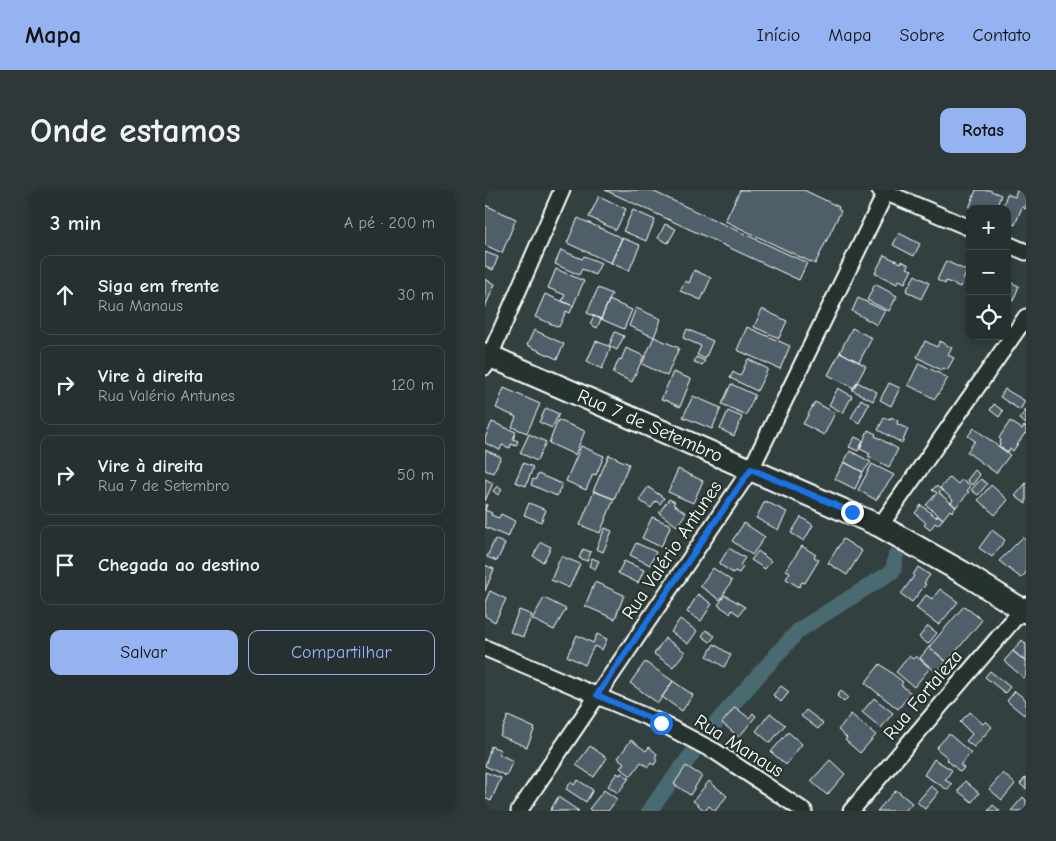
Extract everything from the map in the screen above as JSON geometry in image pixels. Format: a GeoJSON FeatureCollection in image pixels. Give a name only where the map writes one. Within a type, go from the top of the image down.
{"type":"FeatureCollection","features":[{"type":"Feature","properties":{"kind":"street"},"geometry":{"type":"LineString","coordinates":[[487,359],[562,190]]}},
{"type":"Feature","properties":{"kind":"street"},"geometry":{"type":"LineString","coordinates":[[884,191],[966,226]]}},
{"type":"Feature","properties":{"kind":"street","name":"Rua Valério Antunes"},"geometry":{"type":"LineString","coordinates":[[519,811],[751,469],[884,191]]}},
{"type":"Feature","properties":{"kind":"street"},"geometry":{"type":"LineString","coordinates":[[1011,246],[1026,252]]}},
{"type":"Feature","properties":{"kind":"street"},"geometry":{"type":"LineString","coordinates":[[880,526],[1026,317]]}},
{"type":"Feature","properties":{"kind":"street","name":"Rua 7 de Setembro"},"geometry":{"type":"LineString","coordinates":[[487,359],[751,469],[880,526],[1025,609]]}},
{"type":"Feature","properties":{"kind":"street","name":"Rua Fortaleza"},"geometry":{"type":"LineString","coordinates":[[851,811],[1025,609]]}},
{"type":"Feature","properties":{"kind":"street","name":"Rua Manaus"},"geometry":{"type":"LineString","coordinates":[[485,648],[661,723],[716,752],[804,811]]}},
{"type":"Feature","properties":{"kind":"building"},"geometry":{"type":"Polygon","coordinates":[[[605,190],[650,190],[807,263],[799,280],[605,190]]]}},
{"type":"Feature","properties":{"kind":"building"},"geometry":{"type":"Polygon","coordinates":[[[740,190],[804,190],[839,207],[838,209],[841,211],[815,264],[725,221],[740,190]]]}},
{"type":"Feature","properties":{"kind":"building"},"geometry":{"type":"Polygon","coordinates":[[[976,190],[989,190],[1001,195],[997,205],[970,205],[976,190]]]}},
{"type":"Feature","properties":{"kind":"building"},"geometry":{"type":"Polygon","coordinates":[[[1017,190],[1025,192],[1026,190],[1026,209],[1022,207],[1015,225],[1011,224],[1011,205],[1003,205],[1007,194],[1015,197],[1017,190]]]}},
{"type":"Feature","properties":{"kind":"building"},"geometry":{"type":"Polygon","coordinates":[[[599,196],[626,209],[616,230],[589,217],[599,196]]]}},
{"type":"Feature","properties":{"kind":"building"},"geometry":{"type":"Polygon","coordinates":[[[485,205],[516,219],[502,253],[485,245],[485,205]]]}},
{"type":"Feature","properties":{"kind":"building"},"geometry":{"type":"Polygon","coordinates":[[[633,210],[655,220],[646,241],[623,231],[633,210]]]}},
{"type":"Feature","properties":{"kind":"building"},"geometry":{"type":"Polygon","coordinates":[[[578,218],[622,238],[611,263],[567,243],[578,218]]]}},
{"type":"Feature","properties":{"kind":"building"},"geometry":{"type":"Polygon","coordinates":[[[665,224],[676,229],[668,243],[658,238],[665,224]]]}},
{"type":"Feature","properties":{"kind":"building"},"geometry":{"type":"Polygon","coordinates":[[[899,233],[920,244],[914,256],[893,245],[899,233]]]}},
{"type":"Feature","properties":{"kind":"building"},"geometry":{"type":"Polygon","coordinates":[[[622,238],[640,245],[629,271],[611,263],[622,238]]]}},
{"type":"Feature","properties":{"kind":"building"},"geometry":{"type":"Polygon","coordinates":[[[561,250],[582,259],[584,256],[601,263],[595,275],[582,269],[579,275],[555,264],[561,250]]]}},
{"type":"Feature","properties":{"kind":"building"},"geometry":{"type":"Polygon","coordinates":[[[485,252],[498,257],[493,270],[485,266],[485,252]]]}},
{"type":"Feature","properties":{"kind":"building"},"geometry":{"type":"Polygon","coordinates":[[[884,255],[909,265],[907,268],[912,270],[905,283],[899,280],[897,284],[875,273],[884,255]]]}},
{"type":"Feature","properties":{"kind":"building"},"geometry":{"type":"Polygon","coordinates":[[[946,261],[966,271],[960,287],[946,281],[945,284],[937,280],[946,261]]]}},
{"type":"Feature","properties":{"kind":"building"},"geometry":{"type":"Polygon","coordinates":[[[556,269],[584,281],[573,306],[562,301],[565,295],[548,288],[556,269]]]}},
{"type":"Feature","properties":{"kind":"building"},"geometry":{"type":"Polygon","coordinates":[[[694,270],[711,278],[701,300],[680,291],[685,281],[689,283],[694,270]]]}},
{"type":"Feature","properties":{"kind":"building"},"geometry":{"type":"Polygon","coordinates":[[[915,275],[929,283],[921,299],[906,291],[915,275]]]}},
{"type":"Feature","properties":{"kind":"building"},"geometry":{"type":"Polygon","coordinates":[[[485,279],[495,284],[485,307],[485,279]]]}},
{"type":"Feature","properties":{"kind":"building"},"geometry":{"type":"Polygon","coordinates":[[[1011,283],[1019,286],[1013,301],[1011,300],[1011,283]]]}},
{"type":"Feature","properties":{"kind":"building"},"geometry":{"type":"Polygon","coordinates":[[[875,284],[897,296],[889,311],[867,300],[875,284]]]}},
{"type":"Feature","properties":{"kind":"building"},"geometry":{"type":"Polygon","coordinates":[[[598,288],[612,294],[601,319],[587,313],[598,288]]]}},
{"type":"Feature","properties":{"kind":"building"},"geometry":{"type":"Polygon","coordinates":[[[545,294],[573,306],[570,313],[566,311],[559,327],[535,317],[545,294]]]}},
{"type":"Feature","properties":{"kind":"building"},"geometry":{"type":"Polygon","coordinates":[[[858,298],[885,311],[877,325],[852,311],[858,298]]]}},
{"type":"Feature","properties":{"kind":"building"},"geometry":{"type":"Polygon","coordinates":[[[609,300],[632,310],[624,329],[601,319],[609,300]]]}},
{"type":"Feature","properties":{"kind":"building"},"geometry":{"type":"Polygon","coordinates":[[[636,308],[661,319],[654,337],[629,326],[636,308]]]}},
{"type":"Feature","properties":{"kind":"building"},"geometry":{"type":"Polygon","coordinates":[[[762,309],[787,321],[779,338],[754,327],[762,309]]]}},
{"type":"Feature","properties":{"kind":"building"},"geometry":{"type":"Polygon","coordinates":[[[594,316],[601,319],[597,328],[590,324],[594,316]]]}},
{"type":"Feature","properties":{"kind":"building"},"geometry":{"type":"Polygon","coordinates":[[[747,327],[790,346],[780,369],[737,350],[747,327]]]}},
{"type":"Feature","properties":{"kind":"building"},"geometry":{"type":"Polygon","coordinates":[[[852,328],[872,338],[859,362],[840,352],[852,328]]]}},
{"type":"Feature","properties":{"kind":"building"},"geometry":{"type":"Polygon","coordinates":[[[687,329],[713,341],[705,359],[697,355],[701,346],[683,338],[687,329]]]}},
{"type":"Feature","properties":{"kind":"building"},"geometry":{"type":"Polygon","coordinates":[[[534,330],[564,344],[557,359],[527,345],[534,330]]]}},
{"type":"Feature","properties":{"kind":"building"},"geometry":{"type":"Polygon","coordinates":[[[615,332],[624,336],[617,350],[609,346],[615,332]]]}},
{"type":"Feature","properties":{"kind":"building"},"geometry":{"type":"Polygon","coordinates":[[[654,337],[679,348],[667,376],[642,364],[654,337]]]}},
{"type":"Feature","properties":{"kind":"building"},"geometry":{"type":"Polygon","coordinates":[[[596,341],[611,347],[602,369],[587,361],[596,341]]]}},
{"type":"Feature","properties":{"kind":"building"},"geometry":{"type":"Polygon","coordinates":[[[925,341],[937,347],[940,341],[952,348],[948,355],[954,358],[947,370],[943,368],[942,371],[917,357],[925,341]]]}},
{"type":"Feature","properties":{"kind":"building"},"geometry":{"type":"Polygon","coordinates":[[[626,348],[644,356],[632,382],[613,373],[626,348]]]}},
{"type":"Feature","properties":{"kind":"building"},"geometry":{"type":"Polygon","coordinates":[[[840,352],[866,366],[854,388],[828,375],[840,352]]]}},
{"type":"Feature","properties":{"kind":"building"},"geometry":{"type":"Polygon","coordinates":[[[696,357],[705,361],[702,365],[694,362],[696,357]]]}},
{"type":"Feature","properties":{"kind":"building"},"geometry":{"type":"Polygon","coordinates":[[[748,359],[768,369],[757,391],[730,378],[733,372],[740,376],[748,359]]]}},
{"type":"Feature","properties":{"kind":"building"},"geometry":{"type":"Polygon","coordinates":[[[919,363],[948,378],[935,399],[908,385],[919,363]]]}},
{"type":"Feature","properties":{"kind":"building"},"geometry":{"type":"Polygon","coordinates":[[[673,372],[691,379],[680,407],[661,400],[673,372]]]}},
{"type":"Feature","properties":{"kind":"building"},"geometry":{"type":"Polygon","coordinates":[[[857,382],[877,392],[873,401],[852,390],[857,382]]]}},
{"type":"Feature","properties":{"kind":"building"},"geometry":{"type":"Polygon","coordinates":[[[889,383],[900,388],[891,406],[880,400],[889,383]]]}},
{"type":"Feature","properties":{"kind":"building"},"geometry":{"type":"Polygon","coordinates":[[[731,384],[755,395],[746,415],[722,404],[731,384]]]}},
{"type":"Feature","properties":{"kind":"building"},"geometry":{"type":"Polygon","coordinates":[[[504,388],[540,404],[527,433],[512,427],[516,417],[496,408],[504,388]]]}},
{"type":"Feature","properties":{"kind":"building"},"geometry":{"type":"Polygon","coordinates":[[[838,388],[852,396],[843,413],[829,405],[838,388]]]}},
{"type":"Feature","properties":{"kind":"building"},"geometry":{"type":"Polygon","coordinates":[[[1005,389],[1025,401],[1020,410],[1000,397],[1005,389]]]}},
{"type":"Feature","properties":{"kind":"building"},"geometry":{"type":"Polygon","coordinates":[[[693,396],[721,408],[712,429],[683,417],[693,396]]]}},
{"type":"Feature","properties":{"kind":"building"},"geometry":{"type":"Polygon","coordinates":[[[861,399],[869,404],[859,423],[851,418],[861,399]]]}},
{"type":"Feature","properties":{"kind":"building"},"geometry":{"type":"Polygon","coordinates":[[[815,402],[835,413],[824,435],[803,424],[815,402]]]}},
{"type":"Feature","properties":{"kind":"building"},"geometry":{"type":"Polygon","coordinates":[[[994,404],[1003,411],[999,417],[990,410],[994,404]]]}},
{"type":"Feature","properties":{"kind":"building"},"geometry":{"type":"Polygon","coordinates":[[[546,408],[559,414],[552,428],[539,422],[546,408]]]}},
{"type":"Feature","properties":{"kind":"building"},"geometry":{"type":"Polygon","coordinates":[[[1026,410],[1026,424],[1019,419],[1026,410]]]}},
{"type":"Feature","properties":{"kind":"building"},"geometry":{"type":"Polygon","coordinates":[[[728,411],[742,417],[734,436],[720,429],[728,411]]]}},
{"type":"Feature","properties":{"kind":"building"},"geometry":{"type":"Polygon","coordinates":[[[891,417],[898,421],[897,424],[908,429],[902,443],[878,430],[884,418],[890,420],[891,417]]]}},
{"type":"Feature","properties":{"kind":"building"},"geometry":{"type":"Polygon","coordinates":[[[558,420],[585,431],[575,455],[549,443],[558,420]]]}},
{"type":"Feature","properties":{"kind":"building"},"geometry":{"type":"Polygon","coordinates":[[[1010,421],[1022,429],[1024,426],[1026,427],[1026,434],[1013,451],[1010,449],[1008,452],[999,446],[1001,440],[999,438],[1010,421]]]}},
{"type":"Feature","properties":{"kind":"building"},"geometry":{"type":"Polygon","coordinates":[[[492,422],[516,432],[513,439],[518,441],[516,446],[511,444],[510,448],[502,445],[500,450],[485,443],[485,438],[492,422]]]}},
{"type":"Feature","properties":{"kind":"building"},"geometry":{"type":"Polygon","coordinates":[[[974,428],[1010,455],[996,473],[967,452],[975,441],[968,436],[974,428]]]}},
{"type":"Feature","properties":{"kind":"building"},"geometry":{"type":"Polygon","coordinates":[[[868,430],[898,449],[889,467],[868,456],[870,454],[860,449],[868,430]]]}},
{"type":"Feature","properties":{"kind":"building"},"geometry":{"type":"Polygon","coordinates":[[[529,434],[546,442],[537,461],[520,453],[529,434]]]}},
{"type":"Feature","properties":{"kind":"building"},"geometry":{"type":"Polygon","coordinates":[[[855,437],[863,441],[858,451],[849,447],[855,437]]]}},
{"type":"Feature","properties":{"kind":"building"},"geometry":{"type":"Polygon","coordinates":[[[581,446],[604,456],[596,475],[593,474],[586,490],[566,481],[581,446]]]}},
{"type":"Feature","properties":{"kind":"building"},"geometry":{"type":"Polygon","coordinates":[[[485,450],[501,457],[493,473],[485,470],[485,450]]]}},
{"type":"Feature","properties":{"kind":"building"},"geometry":{"type":"Polygon","coordinates":[[[850,451],[871,462],[863,472],[844,462],[850,451]]]}},
{"type":"Feature","properties":{"kind":"building"},"geometry":{"type":"Polygon","coordinates":[[[609,455],[629,464],[614,499],[593,491],[609,455]]]}},
{"type":"Feature","properties":{"kind":"building"},"geometry":{"type":"Polygon","coordinates":[[[844,462],[863,472],[855,489],[835,479],[844,462]]]}},
{"type":"Feature","properties":{"kind":"building"},"geometry":{"type":"Polygon","coordinates":[[[523,463],[533,467],[526,486],[515,482],[523,463]]]}},
{"type":"Feature","properties":{"kind":"building"},"geometry":{"type":"Polygon","coordinates":[[[872,464],[894,475],[876,500],[858,490],[872,464]]]}},
{"type":"Feature","properties":{"kind":"building"},"geometry":{"type":"Polygon","coordinates":[[[678,469],[703,481],[693,503],[668,492],[678,469]]]}},
{"type":"Feature","properties":{"kind":"building"},"geometry":{"type":"Polygon","coordinates":[[[975,470],[980,475],[972,485],[967,480],[975,470]]]}},
{"type":"Feature","properties":{"kind":"building"},"geometry":{"type":"Polygon","coordinates":[[[538,474],[562,484],[557,496],[531,485],[533,479],[535,480],[538,474]]]}},
{"type":"Feature","properties":{"kind":"building"},"geometry":{"type":"Polygon","coordinates":[[[950,477],[958,484],[962,479],[971,486],[967,491],[969,492],[956,507],[951,503],[953,500],[940,488],[950,477]]]}},
{"type":"Feature","properties":{"kind":"building"},"geometry":{"type":"Polygon","coordinates":[[[485,479],[493,483],[485,501],[485,479]]]}},
{"type":"Feature","properties":{"kind":"building"},"geometry":{"type":"Polygon","coordinates":[[[981,479],[987,484],[978,495],[971,490],[981,479]]]}},
{"type":"Feature","properties":{"kind":"building"},"geometry":{"type":"Polygon","coordinates":[[[1026,483],[1026,504],[1015,496],[1026,483]]]}},
{"type":"Feature","properties":{"kind":"building"},"geometry":{"type":"Polygon","coordinates":[[[991,485],[1008,500],[995,515],[978,500],[991,485]]]}},
{"type":"Feature","properties":{"kind":"building"},"geometry":{"type":"Polygon","coordinates":[[[497,486],[502,490],[498,495],[493,491],[497,486]]]}},
{"type":"Feature","properties":{"kind":"building"},"geometry":{"type":"Polygon","coordinates":[[[936,486],[942,490],[939,493],[956,507],[952,512],[950,510],[943,519],[926,505],[937,493],[932,490],[936,486]]]}},
{"type":"Feature","properties":{"kind":"building"},"geometry":{"type":"Polygon","coordinates":[[[648,487],[664,498],[660,504],[656,501],[651,508],[639,500],[648,487]]]}},
{"type":"Feature","properties":{"kind":"building"},"geometry":{"type":"Polygon","coordinates":[[[594,491],[614,499],[600,533],[580,525],[594,491]]]}},
{"type":"Feature","properties":{"kind":"building"},"geometry":{"type":"Polygon","coordinates":[[[669,499],[686,513],[677,526],[659,513],[669,499]]]}},
{"type":"Feature","properties":{"kind":"building"},"geometry":{"type":"Polygon","coordinates":[[[765,501],[787,512],[778,530],[756,518],[765,501]]]}},
{"type":"Feature","properties":{"kind":"building"},"geometry":{"type":"Polygon","coordinates":[[[529,503],[546,510],[541,522],[524,515],[529,503]]]}},
{"type":"Feature","properties":{"kind":"building"},"geometry":{"type":"Polygon","coordinates":[[[921,505],[936,517],[938,515],[943,519],[938,525],[935,523],[930,530],[924,525],[926,523],[915,513],[921,505]]]}},
{"type":"Feature","properties":{"kind":"building"},"geometry":{"type":"Polygon","coordinates":[[[485,510],[499,518],[501,514],[515,521],[508,537],[485,527],[485,510]]]}},
{"type":"Feature","properties":{"kind":"building"},"geometry":{"type":"Polygon","coordinates":[[[652,517],[671,525],[661,547],[642,538],[652,517]]]}},
{"type":"Feature","properties":{"kind":"building"},"geometry":{"type":"Polygon","coordinates":[[[801,517],[813,525],[804,541],[791,533],[801,517]]]}},
{"type":"Feature","properties":{"kind":"building"},"geometry":{"type":"Polygon","coordinates":[[[744,523],[765,537],[752,555],[732,541],[744,523]]]}},
{"type":"Feature","properties":{"kind":"building"},"geometry":{"type":"Polygon","coordinates":[[[605,528],[612,531],[603,552],[596,549],[605,528]]]}},
{"type":"Feature","properties":{"kind":"building"},"geometry":{"type":"Polygon","coordinates":[[[992,530],[1005,540],[992,557],[979,548],[992,530]]]}},
{"type":"Feature","properties":{"kind":"building"},"geometry":{"type":"Polygon","coordinates":[[[1023,537],[1026,541],[1026,573],[1021,578],[999,561],[1023,537]]]}},
{"type":"Feature","properties":{"kind":"building"},"geometry":{"type":"Polygon","coordinates":[[[495,539],[505,544],[497,561],[487,557],[495,539]]]}},
{"type":"Feature","properties":{"kind":"building"},"geometry":{"type":"Polygon","coordinates":[[[843,539],[862,551],[847,575],[828,563],[843,539]]]}},
{"type":"Feature","properties":{"kind":"building"},"geometry":{"type":"Polygon","coordinates":[[[541,542],[551,547],[543,562],[533,556],[541,542]]]}},
{"type":"Feature","properties":{"kind":"building"},"geometry":{"type":"Polygon","coordinates":[[[636,543],[656,552],[650,565],[630,555],[636,543]]]}},
{"type":"Feature","properties":{"kind":"building"},"geometry":{"type":"Polygon","coordinates":[[[802,546],[816,555],[814,557],[819,560],[805,583],[802,582],[799,587],[786,579],[790,572],[786,570],[802,546]]]}},
{"type":"Feature","properties":{"kind":"building"},"geometry":{"type":"Polygon","coordinates":[[[729,548],[745,558],[740,565],[743,567],[739,573],[735,571],[733,573],[719,564],[729,548]]]}},
{"type":"Feature","properties":{"kind":"building"},"geometry":{"type":"Polygon","coordinates":[[[583,549],[591,552],[587,561],[579,558],[583,549]]]}},
{"type":"Feature","properties":{"kind":"building"},"geometry":{"type":"Polygon","coordinates":[[[758,551],[771,561],[765,569],[751,560],[758,551]]]}},
{"type":"Feature","properties":{"kind":"building"},"geometry":{"type":"Polygon","coordinates":[[[561,556],[580,564],[569,588],[551,580],[561,556]]]}},
{"type":"Feature","properties":{"kind":"building"},"geometry":{"type":"Polygon","coordinates":[[[592,558],[599,561],[595,569],[589,566],[592,558]]]}},
{"type":"Feature","properties":{"kind":"building"},"geometry":{"type":"Polygon","coordinates":[[[624,561],[644,570],[638,583],[618,573],[624,561]]]}},
{"type":"Feature","properties":{"kind":"building"},"geometry":{"type":"Polygon","coordinates":[[[485,565],[494,569],[485,591],[485,565]]]}},
{"type":"Feature","properties":{"kind":"building"},"geometry":{"type":"Polygon","coordinates":[[[918,567],[930,575],[924,583],[926,584],[912,602],[901,594],[918,567]]]}},
{"type":"Feature","properties":{"kind":"building"},"geometry":{"type":"Polygon","coordinates":[[[713,568],[732,581],[720,600],[700,586],[713,568]]]}},
{"type":"Feature","properties":{"kind":"building"},"geometry":{"type":"Polygon","coordinates":[[[595,582],[624,595],[615,619],[585,606],[595,582]]]}},
{"type":"Feature","properties":{"kind":"building"},"geometry":{"type":"Polygon","coordinates":[[[940,589],[958,602],[939,625],[916,608],[926,595],[932,599],[940,589]]]}},
{"type":"Feature","properties":{"kind":"building"},"geometry":{"type":"Polygon","coordinates":[[[490,591],[506,599],[495,622],[485,616],[485,602],[490,591]]]}},
{"type":"Feature","properties":{"kind":"building"},"geometry":{"type":"Polygon","coordinates":[[[698,594],[712,604],[701,621],[687,612],[698,594]]]}},
{"type":"Feature","properties":{"kind":"building"},"geometry":{"type":"Polygon","coordinates":[[[725,595],[745,607],[739,615],[732,610],[730,613],[718,605],[725,595]]]}},
{"type":"Feature","properties":{"kind":"building"},"geometry":{"type":"Polygon","coordinates":[[[544,598],[566,609],[554,630],[532,619],[544,598]]]}},
{"type":"Feature","properties":{"kind":"building"},"geometry":{"type":"Polygon","coordinates":[[[964,606],[982,620],[947,662],[929,647],[964,606]]]}},
{"type":"Feature","properties":{"kind":"building"},"geometry":{"type":"Polygon","coordinates":[[[519,610],[532,615],[523,637],[510,632],[519,610]]]}},
{"type":"Feature","properties":{"kind":"building"},"geometry":{"type":"Polygon","coordinates":[[[680,619],[697,631],[688,644],[671,632],[680,619]]]}},
{"type":"Feature","properties":{"kind":"building"},"geometry":{"type":"Polygon","coordinates":[[[928,626],[937,633],[928,644],[919,637],[928,626]]]}},
{"type":"Feature","properties":{"kind":"building"},"geometry":{"type":"Polygon","coordinates":[[[706,630],[715,636],[710,642],[702,636],[706,630]]]}},
{"type":"Feature","properties":{"kind":"building"},"geometry":{"type":"Polygon","coordinates":[[[597,634],[607,639],[602,650],[594,646],[585,665],[567,656],[577,635],[593,643],[597,634]]]}},
{"type":"Feature","properties":{"kind":"building"},"geometry":{"type":"Polygon","coordinates":[[[665,638],[685,652],[673,667],[654,654],[665,638]]]}},
{"type":"Feature","properties":{"kind":"building"},"geometry":{"type":"Polygon","coordinates":[[[1022,640],[1026,644],[1026,662],[1013,651],[1022,640]]]}},
{"type":"Feature","properties":{"kind":"building"},"geometry":{"type":"Polygon","coordinates":[[[714,644],[731,655],[724,667],[707,656],[714,644]]]}},
{"type":"Feature","properties":{"kind":"building"},"geometry":{"type":"Polygon","coordinates":[[[929,647],[947,662],[937,673],[920,658],[929,647]]]}},
{"type":"Feature","properties":{"kind":"building"},"geometry":{"type":"Polygon","coordinates":[[[1013,651],[1026,662],[1026,676],[1024,678],[1004,661],[1013,651]]]}},
{"type":"Feature","properties":{"kind":"building"},"geometry":{"type":"Polygon","coordinates":[[[909,656],[913,659],[916,656],[930,668],[914,687],[896,672],[909,656]]]}},
{"type":"Feature","properties":{"kind":"building"},"geometry":{"type":"Polygon","coordinates":[[[645,662],[673,681],[658,703],[630,683],[645,662]]]}},
{"type":"Feature","properties":{"kind":"building"},"geometry":{"type":"Polygon","coordinates":[[[880,664],[903,682],[901,685],[911,693],[898,709],[865,683],[880,664]]]}},
{"type":"Feature","properties":{"kind":"building"},"geometry":{"type":"Polygon","coordinates":[[[990,671],[1010,687],[1005,693],[985,677],[990,671]]]}},
{"type":"Feature","properties":{"kind":"building"},"geometry":{"type":"Polygon","coordinates":[[[673,681],[693,695],[682,711],[662,697],[673,681]]]}},
{"type":"Feature","properties":{"kind":"building"},"geometry":{"type":"Polygon","coordinates":[[[781,686],[789,692],[781,702],[773,695],[781,686]]]}},
{"type":"Feature","properties":{"kind":"building"},"geometry":{"type":"Polygon","coordinates":[[[841,691],[848,697],[844,702],[837,696],[841,691]]]}},
{"type":"Feature","properties":{"kind":"building"},"geometry":{"type":"Polygon","coordinates":[[[1015,691],[1026,700],[1026,712],[1024,715],[1007,701],[1015,691]]]}},
{"type":"Feature","properties":{"kind":"building"},"geometry":{"type":"Polygon","coordinates":[[[874,698],[893,713],[881,728],[862,712],[874,698]]]}},
{"type":"Feature","properties":{"kind":"building"},"geometry":{"type":"Polygon","coordinates":[[[735,707],[749,718],[753,713],[756,716],[739,737],[722,723],[735,707]]]}},
{"type":"Feature","properties":{"kind":"building"},"geometry":{"type":"Polygon","coordinates":[[[806,710],[823,723],[818,729],[801,716],[806,710]]]}},
{"type":"Feature","properties":{"kind":"building"},"geometry":{"type":"Polygon","coordinates":[[[970,712],[983,724],[986,721],[992,727],[974,747],[966,741],[972,734],[960,722],[970,712]]]}},
{"type":"Feature","properties":{"kind":"building"},"geometry":{"type":"Polygon","coordinates":[[[770,713],[785,725],[770,743],[756,731],[770,713]]]}},
{"type":"Feature","properties":{"kind":"building"},"geometry":{"type":"Polygon","coordinates":[[[851,714],[876,735],[860,753],[845,740],[847,738],[838,730],[851,714]]]}},
{"type":"Feature","properties":{"kind":"building"},"geometry":{"type":"Polygon","coordinates":[[[508,716],[535,728],[527,747],[500,736],[508,716]]]}},
{"type":"Feature","properties":{"kind":"building"},"geometry":{"type":"Polygon","coordinates":[[[788,732],[802,744],[786,765],[771,752],[788,732]]]}},
{"type":"Feature","properties":{"kind":"building"},"geometry":{"type":"Polygon","coordinates":[[[949,734],[971,753],[960,765],[964,768],[960,772],[936,748],[949,734]]]}},
{"type":"Feature","properties":{"kind":"building"},"geometry":{"type":"Polygon","coordinates":[[[631,740],[646,751],[649,747],[657,754],[655,758],[657,760],[654,765],[651,763],[648,767],[641,762],[631,776],[620,768],[624,763],[618,758],[631,740]]]}},
{"type":"Feature","properties":{"kind":"building"},"geometry":{"type":"Polygon","coordinates":[[[491,746],[501,750],[499,754],[513,761],[506,776],[485,766],[491,746]]]}},
{"type":"Feature","properties":{"kind":"building"},"geometry":{"type":"Polygon","coordinates":[[[590,746],[607,758],[594,777],[576,765],[590,746]]]}},
{"type":"Feature","properties":{"kind":"building"},"geometry":{"type":"Polygon","coordinates":[[[934,759],[952,770],[945,780],[952,784],[948,790],[924,775],[934,759]]]}},
{"type":"Feature","properties":{"kind":"building"},"geometry":{"type":"Polygon","coordinates":[[[830,760],[845,774],[827,795],[811,781],[830,760]]]}},
{"type":"Feature","properties":{"kind":"building"},"geometry":{"type":"Polygon","coordinates":[[[686,766],[702,776],[690,795],[674,784],[686,766]]]}},
{"type":"Feature","properties":{"kind":"building"},"geometry":{"type":"Polygon","coordinates":[[[485,772],[501,778],[491,801],[485,798],[485,772]]]}},
{"type":"Feature","properties":{"kind":"building"},"geometry":{"type":"Polygon","coordinates":[[[617,773],[620,775],[621,773],[629,778],[618,793],[608,786],[617,773]]]}},
{"type":"Feature","properties":{"kind":"building"},"geometry":{"type":"Polygon","coordinates":[[[1003,773],[1015,784],[1002,800],[989,789],[1003,773]]]}},
{"type":"Feature","properties":{"kind":"building"},"geometry":{"type":"Polygon","coordinates":[[[1026,777],[1026,789],[1020,784],[1026,777]]]}},
{"type":"Feature","properties":{"kind":"building"},"geometry":{"type":"Polygon","coordinates":[[[578,780],[593,790],[586,802],[566,789],[571,782],[574,785],[578,780]]]}},
{"type":"Feature","properties":{"kind":"building"},"geometry":{"type":"Polygon","coordinates":[[[709,781],[727,796],[715,811],[709,806],[705,811],[693,801],[709,781]]]}},
{"type":"Feature","properties":{"kind":"building"},"geometry":{"type":"Polygon","coordinates":[[[965,781],[979,793],[972,802],[958,791],[965,781]]]}},
{"type":"Feature","properties":{"kind":"building"},"geometry":{"type":"Polygon","coordinates":[[[931,786],[939,792],[925,809],[917,802],[931,786]]]}},
{"type":"Feature","properties":{"kind":"building"},"geometry":{"type":"Polygon","coordinates":[[[604,790],[617,799],[608,811],[592,811],[589,809],[604,790]]]}},
{"type":"Feature","properties":{"kind":"building"},"geometry":{"type":"Polygon","coordinates":[[[896,790],[912,803],[905,811],[877,811],[896,790]]]}},
{"type":"Feature","properties":{"kind":"building"},"geometry":{"type":"Polygon","coordinates":[[[558,797],[579,811],[550,811],[558,797]]]}},
{"type":"Feature","properties":{"kind":"building"},"geometry":{"type":"Polygon","coordinates":[[[1023,797],[1026,800],[1026,811],[1011,811],[1023,797]]]}},
{"type":"Feature","properties":{"kind":"building"},"geometry":{"type":"Polygon","coordinates":[[[993,805],[1000,811],[988,811],[993,805]]]}},
{"type":"Feature","properties":{"kind":"waterway"},"geometry":{"type":"LineString","coordinates":[[714,725],[799,630],[893,571],[896,555]]}},
{"type":"Feature","properties":{"kind":"waterway"},"geometry":{"type":"LineString","coordinates":[[649,811],[692,754]]}},
{"type":"Feature","properties":{"kind":"route"},"geometry":{"type":"LineString","coordinates":[[661,723],[597,695],[751,469],[852,512]]}}]}
